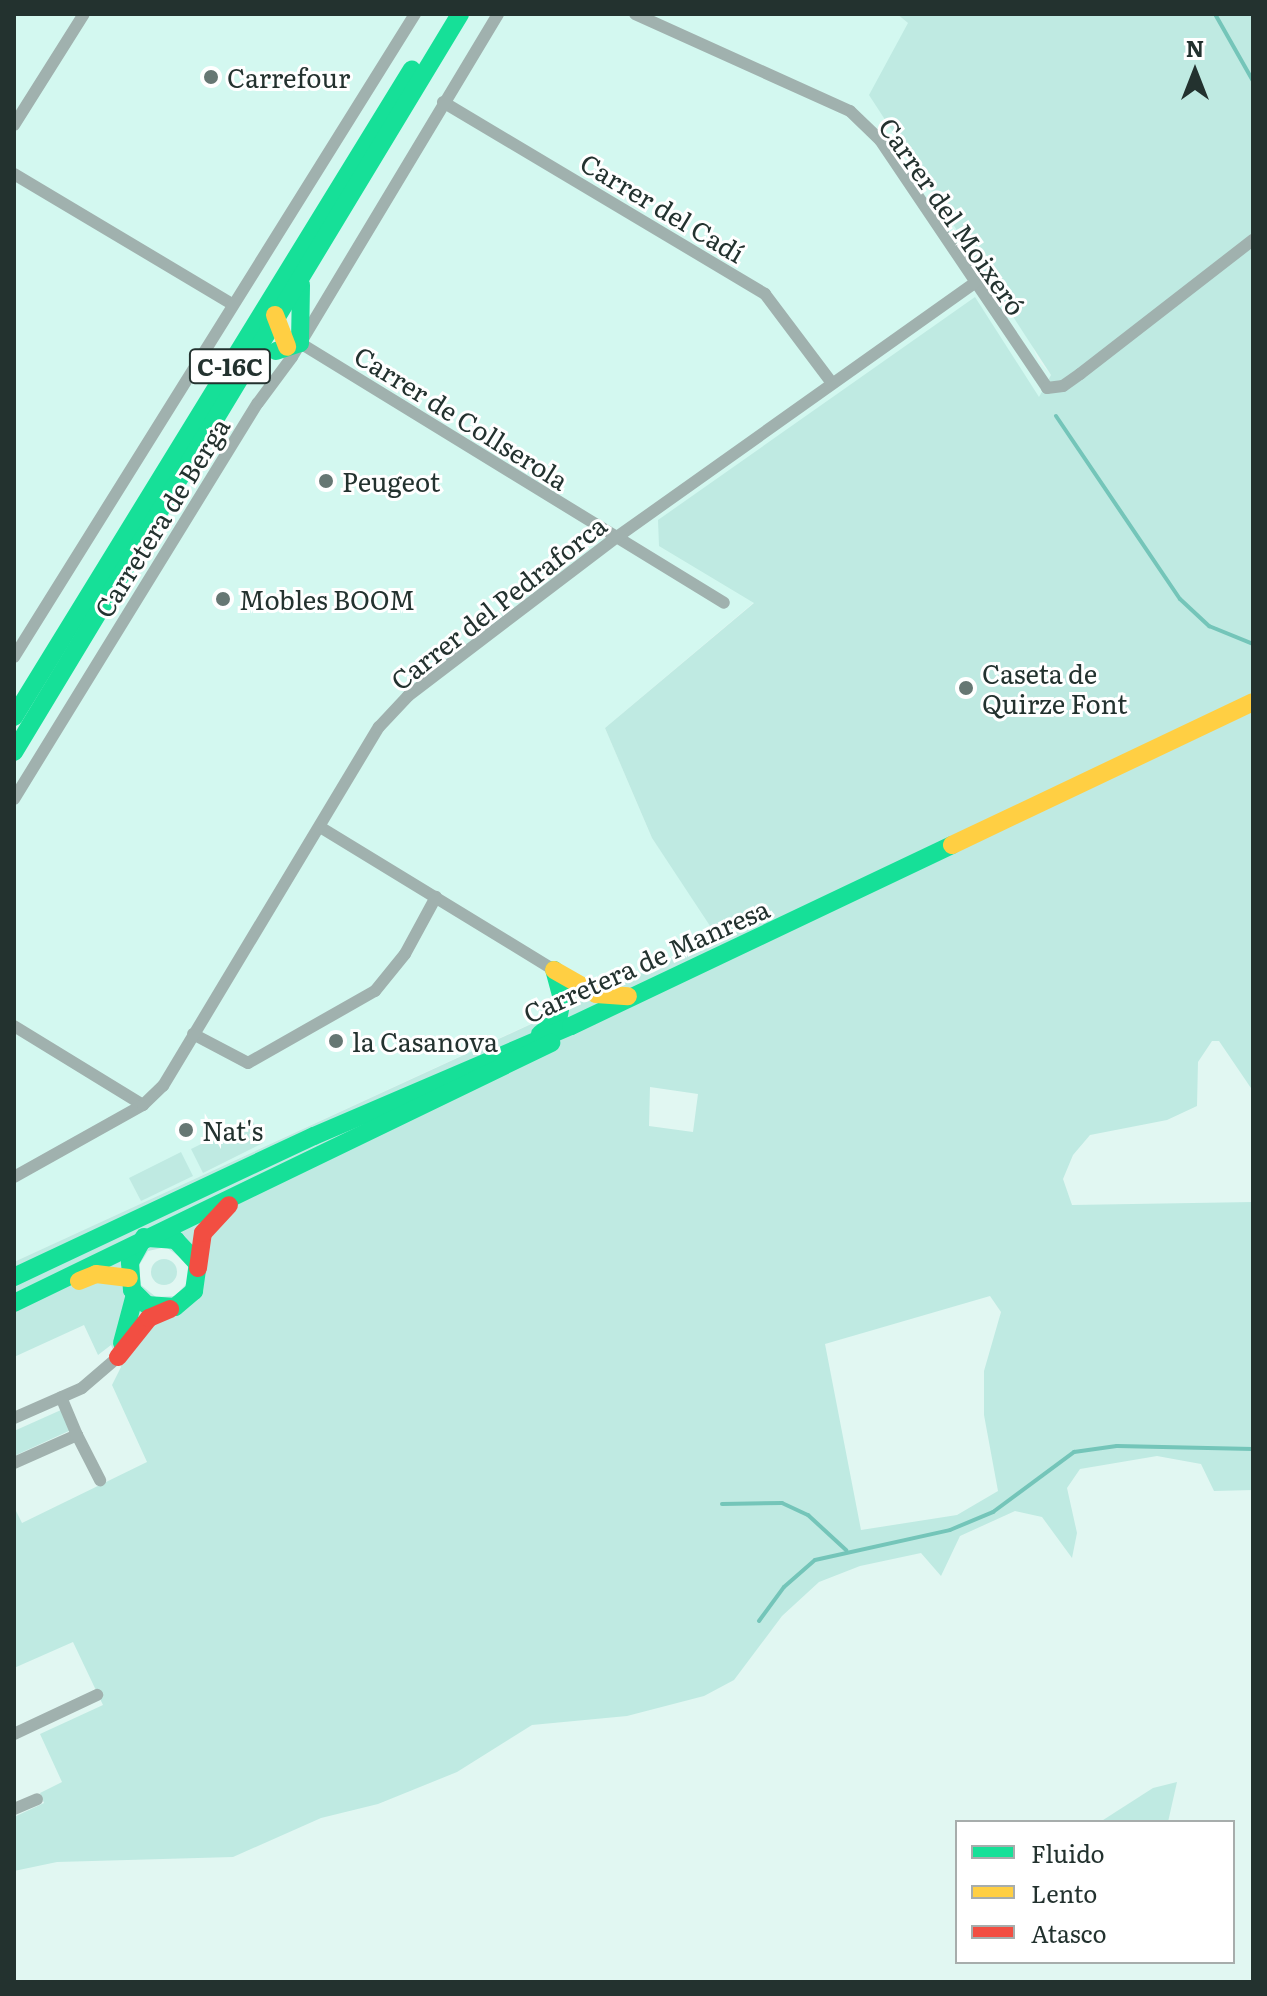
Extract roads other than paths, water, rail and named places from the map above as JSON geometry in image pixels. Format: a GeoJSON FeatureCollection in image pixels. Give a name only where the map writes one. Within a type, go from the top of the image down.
{"type":"FeatureCollection","features":[{"type":"Feature","properties":{"kind":"main road","name":"C-16C"},"geometry":{"type":"LineString","coordinates":[[14,717],[445,14]]}},
{"type":"Feature","properties":{"kind":"main road","name":"C-16C"},"geometry":{"type":"LineString","coordinates":[[14,752],[82,634],[301,285],[460,14]]}},
{"type":"Feature","properties":{"kind":"main road"},"geometry":{"type":"LineString","coordinates":[[293,345],[276,321],[275,308],[350,185],[360,153]]}},
{"type":"Feature","properties":{"kind":"main road"},"geometry":{"type":"LineString","coordinates":[[293,345],[301,285]]}},
{"type":"Feature","properties":{"kind":"main road"},"geometry":{"type":"LineString","coordinates":[[204,408],[224,389],[265,322],[298,321]]}},
{"type":"Feature","properties":{"kind":"main road"},"geometry":{"type":"LineString","coordinates":[[234,392],[262,358],[293,345]]}},
{"type":"Feature","properties":{"kind":"main road"},"geometry":{"type":"LineString","coordinates":[[14,731],[59,661],[82,634]]}},
{"type":"Feature","properties":{"kind":"main road","name":"Carretera de Manresa"},"geometry":{"type":"LineString","coordinates":[[14,1279],[274,1155],[638,995],[1253,702]]}},
{"type":"Feature","properties":{"kind":"main road"},"geometry":{"type":"LineString","coordinates":[[554,970],[596,994],[638,995]]}},
{"type":"Feature","properties":{"kind":"main road"},"geometry":{"type":"LineString","coordinates":[[533,1040],[558,1020],[562,999],[554,970]]}},
{"type":"Feature","properties":{"kind":"main road"},"geometry":{"type":"LineString","coordinates":[[22,1300],[142,1239],[508,1067],[571,1026]]}},
{"type":"Feature","properties":{"kind":"main road"},"geometry":{"type":"LineString","coordinates":[[118,1357],[132,1286],[130,1262],[142,1239],[160,1221],[274,1155]]}},
{"type":"Feature","properties":{"kind":"main road"},"geometry":{"type":"LineString","coordinates":[[118,1357],[149,1318],[175,1307],[194,1291],[203,1233],[250,1189]]}},
{"type":"Feature","properties":{"kind":"main road"},"geometry":{"type":"LineString","coordinates":[[14,1279],[125,1237],[166,1238],[184,1245],[198,1268]]}},
{"type":"Feature","properties":{"kind":"main road"},"geometry":{"type":"LineString","coordinates":[[22,1300],[96,1274],[132,1286],[158,1309],[175,1307]]}},
{"type":"Feature","properties":{"kind":"street"},"geometry":{"type":"LineString","coordinates":[[14,125],[84,14]]}},
{"type":"Feature","properties":{"kind":"street","name":"Carretera de Berga"},"geometry":{"type":"LineString","coordinates":[[14,657],[415,14]]}},
{"type":"Feature","properties":{"kind":"street","name":"Carretera de Berga"},"geometry":{"type":"LineString","coordinates":[[14,799],[498,14]]}},
{"type":"Feature","properties":{"kind":"street","name":"Carrer del Moixeró"},"geometry":{"type":"LineString","coordinates":[[635,14],[850,111],[880,140],[974,283],[1048,386],[1080,374],[1190,293],[1253,240]]}},
{"type":"Feature","properties":{"kind":"street","name":"Carrer del Cadí"},"geometry":{"type":"LineString","coordinates":[[443,102],[765,294],[831,382]]}},
{"type":"Feature","properties":{"kind":"street"},"geometry":{"type":"LineString","coordinates":[[14,174],[232,304]]}},
{"type":"Feature","properties":{"kind":"street","name":"Carrer del Pedraforca"},"geometry":{"type":"LineString","coordinates":[[14,1177],[143,1105],[163,1086],[379,727],[408,696],[617,537],[974,283]]}},
{"type":"Feature","properties":{"kind":"street","name":"Carrer de Collserola"},"geometry":{"type":"LineString","coordinates":[[293,345],[724,603]]}},
{"type":"Feature","properties":{"kind":"street"},"geometry":{"type":"LineString","coordinates":[[320,827],[554,970]]}},
{"type":"Feature","properties":{"kind":"street"},"geometry":{"type":"LineString","coordinates":[[193,1034],[248,1063],[375,991],[424,920],[436,897]]}},
{"type":"Feature","properties":{"kind":"street"},"geometry":{"type":"LineString","coordinates":[[14,1026],[143,1105]]}},
{"type":"Feature","properties":{"kind":"street"},"geometry":{"type":"LineString","coordinates":[[14,1418],[82,1388],[118,1357]]}},
{"type":"Feature","properties":{"kind":"street"},"geometry":{"type":"LineString","coordinates":[[61,1397],[100,1480]]}},
{"type":"Feature","properties":{"kind":"street"},"geometry":{"type":"LineString","coordinates":[[14,1463],[77,1435]]}},
{"type":"Feature","properties":{"kind":"street"},"geometry":{"type":"LineString","coordinates":[[14,1734],[97,1695]]}},
{"type":"Feature","properties":{"kind":"street"},"geometry":{"type":"LineString","coordinates":[[14,1809],[37,1799]]}},
{"type":"Feature","properties":{"kind":"waterway"},"geometry":{"type":"LineString","coordinates":[[1215,14],[1253,81]]}},
{"type":"Feature","properties":{"kind":"waterway"},"geometry":{"type":"LineString","coordinates":[[1056,416],[1180,599],[1209,626],[1253,644]]}},
{"type":"Feature","properties":{"kind":"waterway"},"geometry":{"type":"LineString","coordinates":[[759,1621],[784,1587],[815,1560],[950,1530],[993,1512],[1074,1452],[1117,1446],[1253,1449]]}},
{"type":"Feature","properties":{"kind":"waterway"},"geometry":{"type":"LineString","coordinates":[[722,1504],[782,1503],[808,1515],[846,1550]]}},
{"type":"Feature","properties":{"kind":"place","name":"Carrefour"},"geometry":{"type":"Point","coordinates":[211,77]}},
{"type":"Feature","properties":{"kind":"place","name":"Peugeot"},"geometry":{"type":"Point","coordinates":[326,481]}},
{"type":"Feature","properties":{"kind":"place","name":"Mobles BOOM"},"geometry":{"type":"Point","coordinates":[223,599]}},
{"type":"Feature","properties":{"kind":"place","name":"Caseta de Quirze Font"},"geometry":{"type":"Point","coordinates":[966,688]}},
{"type":"Feature","properties":{"kind":"place","name":"la Casanova"},"geometry":{"type":"Point","coordinates":[336,1041]}},
{"type":"Feature","properties":{"kind":"place","name":"Nat's"},"geometry":{"type":"Point","coordinates":[186,1130]}}]}
